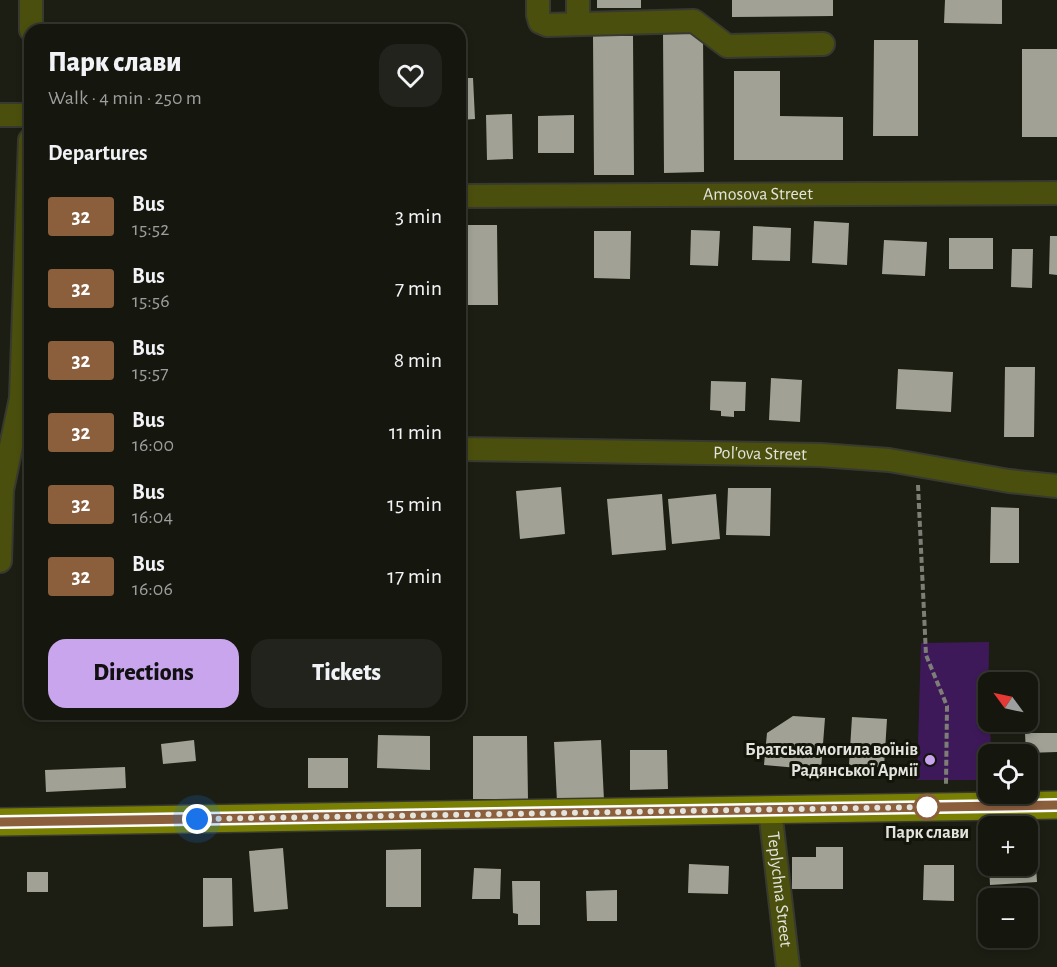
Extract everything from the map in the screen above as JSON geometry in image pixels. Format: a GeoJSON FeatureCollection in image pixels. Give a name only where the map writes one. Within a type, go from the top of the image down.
{"type":"FeatureCollection","features":[{"type":"Feature","properties":{"kind":"main road"},"geometry":{"type":"LineString","coordinates":[[0,822],[1057,805]]}},
{"type":"Feature","properties":{"kind":"street"},"geometry":{"type":"LineString","coordinates":[[31,0],[31,24]]}},
{"type":"Feature","properties":{"kind":"street"},"geometry":{"type":"LineString","coordinates":[[537,0],[540,22],[547,25],[578,24],[694,10],[727,46],[823,44]]}},
{"type":"Feature","properties":{"kind":"street"},"geometry":{"type":"LineString","coordinates":[[578,0],[578,24]]}},
{"type":"Feature","properties":{"kind":"street"},"geometry":{"type":"LineString","coordinates":[[0,115],[24,115]]}},
{"type":"Feature","properties":{"kind":"street","name":"Amosova Street"},"geometry":{"type":"LineString","coordinates":[[466,196],[1057,193]]}},
{"type":"Feature","properties":{"kind":"street"},"geometry":{"type":"LineString","coordinates":[[0,561],[2,490],[14,441],[21,398],[24,312]]}},
{"type":"Feature","properties":{"kind":"street","name":"Pol'ova Street"},"geometry":{"type":"LineString","coordinates":[[466,449],[820,455],[917,463],[1009,481],[1057,486]]}},
{"type":"Feature","properties":{"kind":"street","name":"Teplychna Street"},"geometry":{"type":"LineString","coordinates":[[770,810],[788,967]]}},
{"type":"Feature","properties":{"kind":"path"},"geometry":{"type":"LineString","coordinates":[[917,463],[926,655],[947,706],[946,806]]}},
{"type":"Feature","properties":{"kind":"shaded area"},"geometry":{"type":"Polygon","coordinates":[[[989,642],[989,672],[978,672],[978,732],[990,732],[991,744],[978,744],[978,780],[917,780],[921,643],[989,642]]]}},
{"type":"Feature","properties":{"kind":"building"},"geometry":{"type":"Polygon","coordinates":[[[597,0],[641,0],[641,8],[597,8],[597,0]]]}},
{"type":"Feature","properties":{"kind":"building"},"geometry":{"type":"Polygon","coordinates":[[[732,0],[833,0],[833,16],[732,17],[732,0]]]}},
{"type":"Feature","properties":{"kind":"building"},"geometry":{"type":"Polygon","coordinates":[[[945,0],[1002,0],[1002,24],[944,23],[945,0]]]}},
{"type":"Feature","properties":{"kind":"building"},"geometry":{"type":"Polygon","coordinates":[[[51,23],[103,24],[51,24],[51,23]]]}},
{"type":"Feature","properties":{"kind":"building"},"geometry":{"type":"Polygon","coordinates":[[[663,33],[703,33],[704,172],[664,173],[663,33]]]}},
{"type":"Feature","properties":{"kind":"building"},"geometry":{"type":"Polygon","coordinates":[[[593,36],[633,36],[634,175],[594,175],[593,36]]]}},
{"type":"Feature","properties":{"kind":"building"},"geometry":{"type":"Polygon","coordinates":[[[874,40],[918,40],[918,136],[873,136],[874,40]]]}},
{"type":"Feature","properties":{"kind":"building"},"geometry":{"type":"Polygon","coordinates":[[[1022,49],[1057,49],[1057,137],[1022,137],[1022,49]]]}},
{"type":"Feature","properties":{"kind":"building"},"geometry":{"type":"Polygon","coordinates":[[[734,71],[780,71],[780,116],[843,117],[843,160],[734,160],[734,71]]]}},
{"type":"Feature","properties":{"kind":"building"},"geometry":{"type":"Polygon","coordinates":[[[466,78],[473,78],[475,119],[466,120],[466,78]]]}},
{"type":"Feature","properties":{"kind":"building"},"geometry":{"type":"Polygon","coordinates":[[[512,114],[513,159],[487,160],[486,115],[512,114]]]}},
{"type":"Feature","properties":{"kind":"building"},"geometry":{"type":"Polygon","coordinates":[[[574,115],[574,153],[538,153],[538,116],[574,115]]]}},
{"type":"Feature","properties":{"kind":"building"},"geometry":{"type":"Polygon","coordinates":[[[814,221],[849,223],[847,265],[812,263],[814,221]]]}},
{"type":"Feature","properties":{"kind":"building"},"geometry":{"type":"Polygon","coordinates":[[[466,225],[497,225],[498,305],[466,305],[466,225]]]}},
{"type":"Feature","properties":{"kind":"building"},"geometry":{"type":"Polygon","coordinates":[[[753,226],[791,228],[790,261],[752,260],[753,226]]]}},
{"type":"Feature","properties":{"kind":"building"},"geometry":{"type":"Polygon","coordinates":[[[691,230],[720,231],[718,266],[690,265],[691,230]]]}},
{"type":"Feature","properties":{"kind":"building"},"geometry":{"type":"Polygon","coordinates":[[[594,231],[631,231],[630,279],[594,278],[594,231]]]}},
{"type":"Feature","properties":{"kind":"building"},"geometry":{"type":"Polygon","coordinates":[[[1050,236],[1057,236],[1057,275],[1049,274],[1050,236]]]}},
{"type":"Feature","properties":{"kind":"building"},"geometry":{"type":"Polygon","coordinates":[[[949,238],[993,238],[993,269],[949,269],[949,238]]]}},
{"type":"Feature","properties":{"kind":"building"},"geometry":{"type":"Polygon","coordinates":[[[884,240],[927,242],[925,276],[882,274],[884,240]]]}},
{"type":"Feature","properties":{"kind":"building"},"geometry":{"type":"Polygon","coordinates":[[[1012,249],[1033,249],[1032,288],[1011,287],[1012,249]]]}},
{"type":"Feature","properties":{"kind":"building"},"geometry":{"type":"Polygon","coordinates":[[[1005,367],[1035,367],[1034,437],[1004,437],[1005,367]]]}},
{"type":"Feature","properties":{"kind":"building"},"geometry":{"type":"Polygon","coordinates":[[[898,369],[953,372],[951,412],[896,409],[898,369]]]}},
{"type":"Feature","properties":{"kind":"building"},"geometry":{"type":"Polygon","coordinates":[[[771,378],[802,380],[800,422],[769,420],[771,378]]]}},
{"type":"Feature","properties":{"kind":"building"},"geometry":{"type":"Polygon","coordinates":[[[711,381],[746,382],[745,411],[734,411],[734,417],[721,416],[721,411],[710,410],[711,381]]]}},
{"type":"Feature","properties":{"kind":"building"},"geometry":{"type":"Polygon","coordinates":[[[561,487],[565,534],[520,539],[516,491],[561,487]]]}},
{"type":"Feature","properties":{"kind":"building"},"geometry":{"type":"Polygon","coordinates":[[[728,488],[771,488],[770,536],[726,535],[728,488]]]}},
{"type":"Feature","properties":{"kind":"building"},"geometry":{"type":"Polygon","coordinates":[[[662,494],[666,550],[612,555],[607,499],[662,494]]]}},
{"type":"Feature","properties":{"kind":"building"},"geometry":{"type":"Polygon","coordinates":[[[716,494],[720,539],[672,544],[668,499],[716,494]]]}},
{"type":"Feature","properties":{"kind":"building"},"geometry":{"type":"Polygon","coordinates":[[[991,507],[1019,508],[1019,563],[990,563],[991,507]]]}},
{"type":"Feature","properties":{"kind":"building"},"geometry":{"type":"Polygon","coordinates":[[[793,716],[825,718],[821,770],[764,765],[767,733],[793,716]]]}},
{"type":"Feature","properties":{"kind":"building"},"geometry":{"type":"Polygon","coordinates":[[[852,717],[887,719],[884,767],[849,765],[852,717]]]}},
{"type":"Feature","properties":{"kind":"building"},"geometry":{"type":"Polygon","coordinates":[[[1025,733],[1057,733],[1057,752],[1038,753],[1038,744],[1026,744],[1025,733]]]}},
{"type":"Feature","properties":{"kind":"building"},"geometry":{"type":"Polygon","coordinates":[[[378,735],[430,736],[430,770],[377,768],[378,735]]]}},
{"type":"Feature","properties":{"kind":"building"},"geometry":{"type":"Polygon","coordinates":[[[473,736],[527,736],[528,799],[473,799],[473,736]]]}},
{"type":"Feature","properties":{"kind":"building"},"geometry":{"type":"Polygon","coordinates":[[[194,740],[196,761],[163,764],[161,744],[194,740]]]}},
{"type":"Feature","properties":{"kind":"building"},"geometry":{"type":"Polygon","coordinates":[[[601,740],[604,800],[557,802],[554,742],[601,740]]]}},
{"type":"Feature","properties":{"kind":"building"},"geometry":{"type":"Polygon","coordinates":[[[630,750],[667,750],[668,789],[630,790],[630,750]]]}},
{"type":"Feature","properties":{"kind":"building"},"geometry":{"type":"Polygon","coordinates":[[[308,758],[348,758],[348,788],[308,788],[308,758]]]}},
{"type":"Feature","properties":{"kind":"building"},"geometry":{"type":"Polygon","coordinates":[[[125,767],[126,788],[46,792],[45,770],[125,767]]]}},
{"type":"Feature","properties":{"kind":"building"},"geometry":{"type":"Polygon","coordinates":[[[816,847],[843,847],[843,889],[792,889],[792,857],[816,857],[816,847]]]}},
{"type":"Feature","properties":{"kind":"building"},"geometry":{"type":"Polygon","coordinates":[[[283,848],[288,909],[254,912],[249,851],[283,848]]]}},
{"type":"Feature","properties":{"kind":"building"},"geometry":{"type":"Polygon","coordinates":[[[421,849],[421,907],[386,907],[386,850],[421,849]]]}},
{"type":"Feature","properties":{"kind":"building"},"geometry":{"type":"Polygon","coordinates":[[[689,864],[729,866],[728,894],[688,893],[689,864]]]}},
{"type":"Feature","properties":{"kind":"building"},"geometry":{"type":"Polygon","coordinates":[[[924,865],[954,865],[954,901],[923,900],[924,865]]]}},
{"type":"Feature","properties":{"kind":"building"},"geometry":{"type":"Polygon","coordinates":[[[474,868],[501,869],[500,899],[472,899],[474,868]]]}},
{"type":"Feature","properties":{"kind":"building"},"geometry":{"type":"Polygon","coordinates":[[[27,872],[48,872],[48,892],[27,892],[27,872]]]}},
{"type":"Feature","properties":{"kind":"building"},"geometry":{"type":"Polygon","coordinates":[[[990,876],[1037,876],[1037,882],[990,885],[990,876]]]}},
{"type":"Feature","properties":{"kind":"building"},"geometry":{"type":"Polygon","coordinates":[[[203,878],[232,878],[233,926],[203,927],[203,878]]]}},
{"type":"Feature","properties":{"kind":"building"},"geometry":{"type":"Polygon","coordinates":[[[512,881],[540,881],[540,925],[518,925],[518,914],[513,913],[512,881]]]}},
{"type":"Feature","properties":{"kind":"building"},"geometry":{"type":"Polygon","coordinates":[[[617,890],[617,921],[587,921],[586,891],[617,890]]]}},
{"type":"Feature","properties":{"kind":"bus line","name":"32"},"geometry":{"type":"LineString","coordinates":[[0,822],[1057,805]]}},
{"type":"Feature","properties":{"kind":"place","name":"Братська могила воїнів Радянської Армії"},"geometry":{"type":"Point","coordinates":[930,760]}},
{"type":"Feature","properties":{"kind":"place","name":"Парк слави"},"geometry":{"type":"Point","coordinates":[927,807]}},
{"type":"Feature","properties":{"kind":"route"},"geometry":{"type":"LineString","coordinates":[[197,819],[927,807]]}}]}
